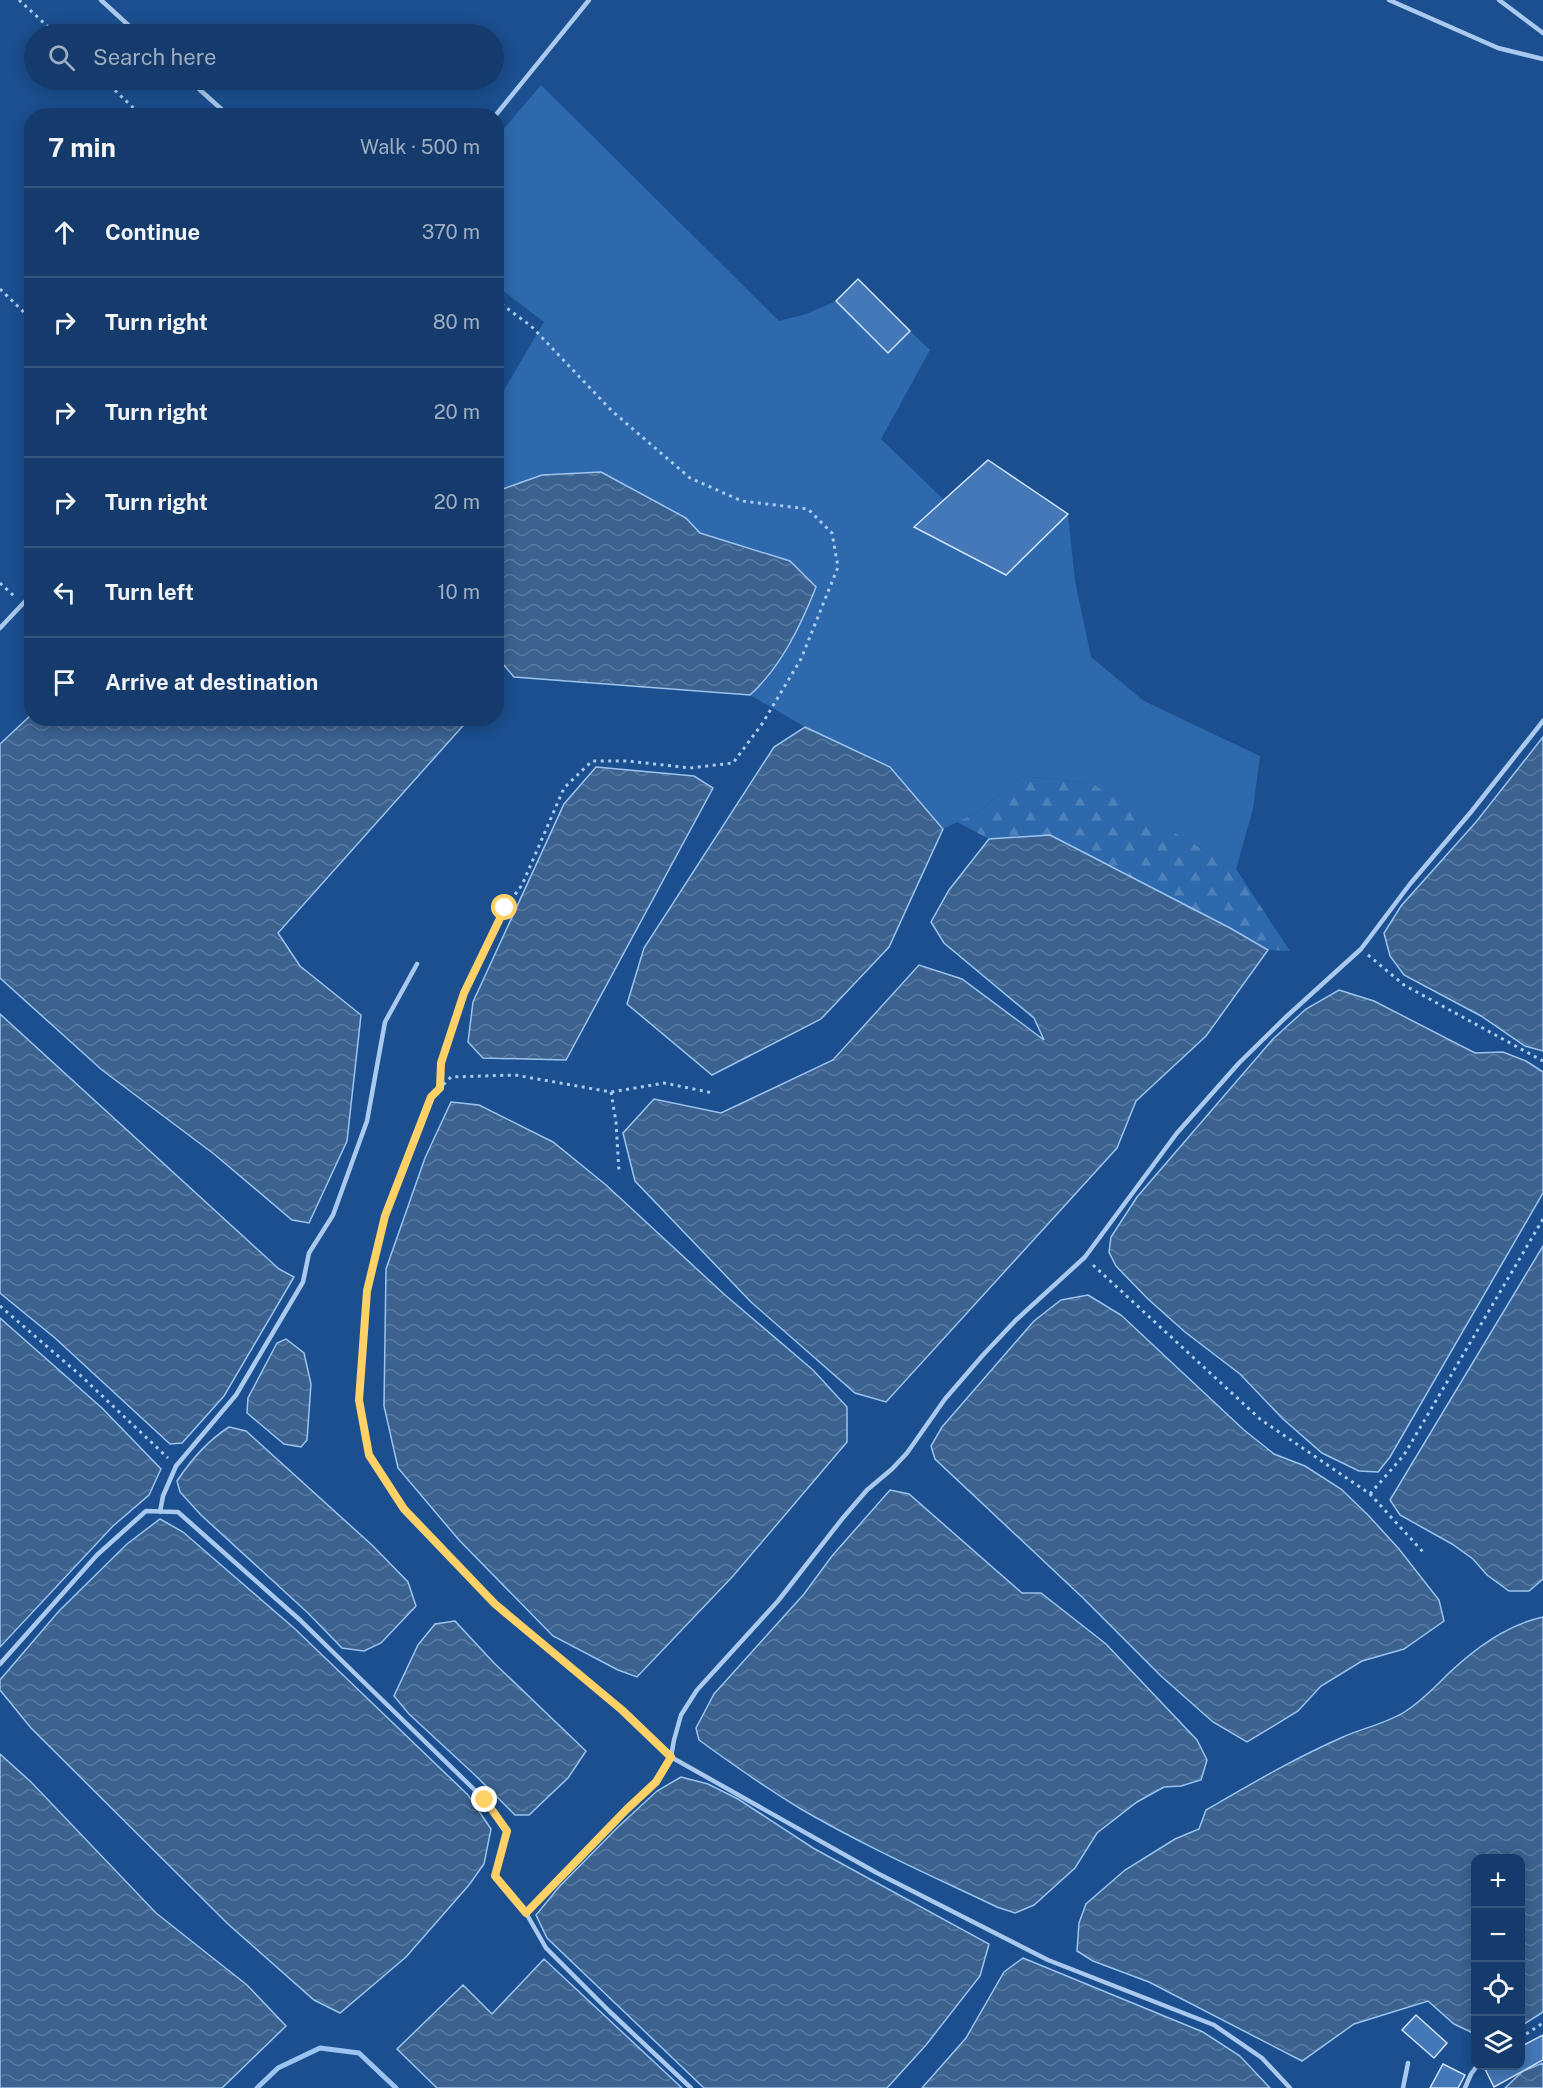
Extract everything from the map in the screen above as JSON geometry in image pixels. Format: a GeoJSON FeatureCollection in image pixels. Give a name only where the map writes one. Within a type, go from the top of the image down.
{"type":"FeatureCollection","features":[{"type":"Feature","properties":{"kind":"lane"},"geometry":{"type":"LineString","coordinates":[[101,0],[127,24]]}},
{"type":"Feature","properties":{"kind":"lane"},"geometry":{"type":"LineString","coordinates":[[501,108],[589,0]]}},
{"type":"Feature","properties":{"kind":"lane"},"geometry":{"type":"LineString","coordinates":[[1389,0],[1498,48],[1543,59]]}},
{"type":"Feature","properties":{"kind":"lane"},"geometry":{"type":"LineString","coordinates":[[1499,0],[1543,33]]}},
{"type":"Feature","properties":{"kind":"lane"},"geometry":{"type":"LineString","coordinates":[[200,90],[220,108]]}},
{"type":"Feature","properties":{"kind":"lane"},"geometry":{"type":"LineString","coordinates":[[0,628],[22,604]]}},
{"type":"Feature","properties":{"kind":"lane"},"geometry":{"type":"LineString","coordinates":[[526,1913],[656,1782],[671,1757],[681,1715],[697,1690],[778,1602],[867,1490],[907,1453],[945,1399],[983,1355],[1054,1284],[1085,1257],[1178,1133],[1239,1064],[1286,1017],[1361,949],[1410,884],[1472,812],[1543,721]]}},
{"type":"Feature","properties":{"kind":"lane"},"geometry":{"type":"LineString","coordinates":[[160,1512],[163,1496],[176,1466],[236,1395],[303,1282],[309,1253],[333,1215],[367,1121],[386,1022],[417,964]]}},
{"type":"Feature","properties":{"kind":"lane"},"geometry":{"type":"LineString","coordinates":[[0,1664],[97,1555],[146,1511],[178,1512],[300,1620],[485,1800],[507,1831],[495,1876],[526,1913],[546,1948],[609,2011],[692,2088]]}},
{"type":"Feature","properties":{"kind":"lane"},"geometry":{"type":"LineString","coordinates":[[671,1757],[876,1873],[1038,1955],[1215,2025],[1262,2058],[1290,2088]]}},
{"type":"Feature","properties":{"kind":"lane"},"geometry":{"type":"LineString","coordinates":[[1402,2088],[1408,2063]]}},
{"type":"Feature","properties":{"kind":"lane"},"geometry":{"type":"LineString","coordinates":[[1465,2088],[1474,2070]]}},
{"type":"Feature","properties":{"kind":"path"},"geometry":{"type":"LineString","coordinates":[[19,0],[45,24]]}},
{"type":"Feature","properties":{"kind":"path"},"geometry":{"type":"LineString","coordinates":[[115,90],[134,108]]}},
{"type":"Feature","properties":{"kind":"path"},"geometry":{"type":"LineString","coordinates":[[0,289],[24,312]]}},
{"type":"Feature","properties":{"kind":"path"},"geometry":{"type":"LineString","coordinates":[[440,1088],[441,1063],[464,993],[505,908],[522,885],[564,788],[592,761],[628,761],[690,768],[733,764],[762,724],[801,659],[838,567],[832,533],[808,509],[742,501],[690,478],[612,411],[531,326],[504,306]]}},
{"type":"Feature","properties":{"kind":"path"},"geometry":{"type":"LineString","coordinates":[[0,583],[22,604]]}},
{"type":"Feature","properties":{"kind":"path"},"geometry":{"type":"LineString","coordinates":[[1361,949],[1404,985],[1543,1061]]}},
{"type":"Feature","properties":{"kind":"path"},"geometry":{"type":"LineString","coordinates":[[671,1757],[622,1710],[495,1604],[404,1509],[369,1455],[359,1400],[367,1291],[385,1216],[431,1097],[451,1077],[515,1075],[611,1092],[664,1083],[712,1093]]}},
{"type":"Feature","properties":{"kind":"path"},"geometry":{"type":"LineString","coordinates":[[611,1092],[616,1122],[619,1172]]}},
{"type":"Feature","properties":{"kind":"path"},"geometry":{"type":"LineString","coordinates":[[1370,1494],[1404,1455],[1543,1219]]}},
{"type":"Feature","properties":{"kind":"path"},"geometry":{"type":"LineString","coordinates":[[1085,1257],[1260,1419],[1370,1494],[1422,1552]]}},
{"type":"Feature","properties":{"kind":"path"},"geometry":{"type":"LineString","coordinates":[[0,1306],[80,1375],[176,1466]]}},
{"type":"Feature","properties":{"kind":"path"},"geometry":{"type":"LineString","coordinates":[[1525,2035],[1543,2023]]}},
{"type":"Feature","properties":{"kind":"green space"},"geometry":{"type":"Polygon","coordinates":[[[541,85],[779,321],[806,314],[836,301],[888,353],[910,331],[930,350],[881,439],[944,500],[914,527],[1005,575],[1068,514],[1075,581],[1091,657],[1144,701],[1260,756],[1253,809],[1236,869],[1090,783],[1022,776],[978,812],[943,829],[890,767],[805,727],[750,695],[766,680],[805,615],[790,561],[700,533],[686,518],[542,475],[504,489],[504,390],[544,322],[504,291],[504,129],[541,85]]]}},
{"type":"Feature","properties":{"kind":"green space"},"geometry":{"type":"Polygon","coordinates":[[[1022,776],[1091,783],[1236,869],[1290,951],[1268,950],[1050,835],[989,839],[957,822],[978,812],[1022,776]]]}},
{"type":"Feature","properties":{"kind":"water"},"geometry":{"type":"Polygon","coordinates":[[[601,472],[686,518],[700,533],[790,561],[816,587],[804,616],[781,659],[750,695],[514,677],[504,665],[504,489],[542,475],[601,472]]]}},
{"type":"Feature","properties":{"kind":"water"},"geometry":{"type":"Polygon","coordinates":[[[24,722],[24,726],[463,726],[278,933],[300,966],[361,1015],[347,1141],[309,1223],[292,1220],[214,1154],[102,1070],[0,978],[0,744],[24,722]]]}},
{"type":"Feature","properties":{"kind":"water"},"geometry":{"type":"Polygon","coordinates":[[[805,727],[890,767],[943,829],[889,947],[821,1019],[712,1075],[627,1004],[644,948],[774,747],[805,727]]]}},
{"type":"Feature","properties":{"kind":"water"},"geometry":{"type":"Polygon","coordinates":[[[1543,737],[1543,1051],[1525,1046],[1481,1016],[1404,975],[1390,956],[1384,933],[1401,906],[1476,822],[1543,737]]]}},
{"type":"Feature","properties":{"kind":"water"},"geometry":{"type":"Polygon","coordinates":[[[596,767],[694,776],[713,788],[566,1060],[483,1058],[468,1042],[473,1002],[564,804],[596,767]]]}},
{"type":"Feature","properties":{"kind":"water"},"geometry":{"type":"Polygon","coordinates":[[[1050,835],[1268,950],[1206,1036],[1136,1101],[1117,1148],[886,1402],[855,1393],[751,1302],[635,1181],[623,1133],[654,1099],[721,1113],[833,1060],[919,965],[962,979],[1044,1040],[1034,1018],[944,943],[931,922],[949,890],[989,839],[1050,835]]]}},
{"type":"Feature","properties":{"kind":"water"},"geometry":{"type":"Polygon","coordinates":[[[1339,990],[1374,1001],[1475,1053],[1503,1052],[1526,1061],[1543,1072],[1543,1193],[1390,1457],[1378,1472],[1359,1471],[1322,1453],[1283,1419],[1240,1374],[1185,1332],[1148,1299],[1116,1266],[1109,1252],[1111,1237],[1137,1197],[1273,1039],[1306,1009],[1339,990]]]}},
{"type":"Feature","properties":{"kind":"water"},"geometry":{"type":"Polygon","coordinates":[[[0,1014],[279,1269],[294,1277],[224,1396],[182,1443],[170,1444],[55,1338],[0,1293],[0,1014]]]}},
{"type":"Feature","properties":{"kind":"water"},"geometry":{"type":"Polygon","coordinates":[[[451,1102],[479,1105],[553,1142],[606,1185],[725,1295],[813,1370],[847,1407],[847,1442],[733,1576],[637,1677],[618,1670],[553,1636],[459,1540],[398,1468],[384,1406],[386,1269],[425,1158],[451,1102]]]}},
{"type":"Feature","properties":{"kind":"water"},"geometry":{"type":"Polygon","coordinates":[[[1543,1246],[1543,1579],[1529,1591],[1509,1591],[1452,1544],[1400,1515],[1390,1500],[1543,1246]]]}},
{"type":"Feature","properties":{"kind":"water"},"geometry":{"type":"Polygon","coordinates":[[[1088,1295],[1121,1315],[1244,1430],[1274,1454],[1305,1466],[1341,1489],[1399,1549],[1439,1600],[1444,1621],[1404,1649],[1362,1661],[1321,1686],[1298,1711],[1247,1742],[1213,1722],[1161,1676],[1083,1598],[935,1459],[931,1446],[942,1427],[1034,1321],[1061,1300],[1088,1295]]]}},
{"type":"Feature","properties":{"kind":"water"},"geometry":{"type":"Polygon","coordinates":[[[0,1318],[102,1408],[161,1469],[149,1495],[113,1526],[0,1647],[0,1318]]]}},
{"type":"Feature","properties":{"kind":"water"},"geometry":{"type":"Polygon","coordinates":[[[286,1339],[304,1353],[311,1384],[307,1440],[301,1447],[284,1444],[247,1413],[248,1398],[277,1343],[286,1339]]]}},
{"type":"Feature","properties":{"kind":"water"},"geometry":{"type":"Polygon","coordinates":[[[229,1427],[246,1431],[373,1546],[408,1582],[416,1606],[381,1643],[364,1651],[342,1648],[308,1613],[201,1515],[180,1492],[177,1481],[188,1466],[200,1451],[229,1427]]]}},
{"type":"Feature","properties":{"kind":"water"},"geometry":{"type":"Polygon","coordinates":[[[890,1490],[909,1494],[1022,1593],[1041,1593],[1106,1644],[1197,1740],[1207,1760],[1201,1780],[1181,1786],[1164,1787],[1137,1802],[1097,1833],[1075,1868],[1034,1905],[1015,1913],[997,1907],[923,1872],[825,1823],[775,1793],[699,1740],[696,1728],[714,1694],[804,1594],[832,1556],[890,1490]]]}},
{"type":"Feature","properties":{"kind":"water"},"geometry":{"type":"Polygon","coordinates":[[[160,1519],[183,1532],[294,1628],[468,1795],[491,1829],[484,1864],[469,1885],[406,1957],[340,2013],[314,2000],[228,1924],[31,1728],[0,1690],[0,1680],[59,1611],[127,1544],[160,1519]]]}},
{"type":"Feature","properties":{"kind":"water"},"geometry":{"type":"Polygon","coordinates":[[[1543,1617],[1543,2012],[1525,2023],[1525,1854],[1471,1854],[1471,2032],[1454,2024],[1428,2001],[1354,2024],[1302,2061],[1149,1982],[1093,1961],[1077,1951],[1079,1923],[1086,1904],[1125,1870],[1175,1839],[1199,1829],[1206,1810],[1308,1754],[1406,1711],[1482,1646],[1505,1631],[1543,1617]]]}},
{"type":"Feature","properties":{"kind":"water"},"geometry":{"type":"Polygon","coordinates":[[[455,1621],[494,1663],[586,1751],[568,1778],[529,1815],[515,1815],[409,1714],[394,1696],[418,1645],[435,1624],[455,1621]]]}},
{"type":"Feature","properties":{"kind":"water"},"geometry":{"type":"Polygon","coordinates":[[[0,1754],[31,1782],[156,1913],[247,1985],[286,2026],[222,2088],[0,2088],[0,1754]]]}},
{"type":"Feature","properties":{"kind":"water"},"geometry":{"type":"Polygon","coordinates":[[[681,1777],[708,1784],[738,1799],[813,1848],[989,1944],[980,1976],[926,2045],[887,2088],[704,2088],[547,1938],[536,1915],[559,1887],[657,1791],[681,1777]]]}},
{"type":"Feature","properties":{"kind":"water"},"geometry":{"type":"Polygon","coordinates":[[[1023,1958],[1203,2032],[1240,2056],[1270,2088],[922,2088],[966,2038],[1004,1972],[1023,1958]]]}},
{"type":"Feature","properties":{"kind":"water"},"geometry":{"type":"Polygon","coordinates":[[[544,1959],[682,2088],[437,2088],[397,2049],[463,1985],[492,2014],[544,1959]]]}},
{"type":"Feature","properties":{"kind":"water"},"geometry":{"type":"Polygon","coordinates":[[[1543,2063],[1543,2088],[1505,2088],[1523,2071],[1543,2063]]]}},
{"type":"Feature","properties":{"kind":"building"},"geometry":{"type":"Polygon","coordinates":[[[858,279],[910,331],[888,353],[836,301],[858,279]]]}},
{"type":"Feature","properties":{"kind":"building"},"geometry":{"type":"Polygon","coordinates":[[[988,460],[1068,514],[1006,575],[914,527],[988,460]]]}},
{"type":"Feature","properties":{"kind":"building"},"geometry":{"type":"Polygon","coordinates":[[[1416,2015],[1447,2043],[1434,2058],[1402,2030],[1416,2015]]]}},
{"type":"Feature","properties":{"kind":"building"},"geometry":{"type":"Polygon","coordinates":[[[1543,2035],[1543,2060],[1525,2070],[1525,2044],[1543,2035]]]}},
{"type":"Feature","properties":{"kind":"building"},"geometry":{"type":"Polygon","coordinates":[[[1443,2064],[1465,2075],[1458,2088],[1430,2088],[1443,2064]]]}},
{"type":"Feature","properties":{"kind":"building"},"geometry":{"type":"Polygon","coordinates":[[[1486,2070],[1525,2070],[1494,2087],[1486,2070]]]}},
{"type":"Feature","properties":{"kind":"waterway"},"geometry":{"type":"LineString","coordinates":[[257,2088],[278,2068],[320,2048],[359,2053],[396,2088]]}},
{"type":"Feature","properties":{"kind":"route"},"geometry":{"type":"LineString","coordinates":[[485,1800],[507,1831],[495,1876],[526,1913],[656,1782],[671,1757],[622,1710],[495,1604],[404,1509],[369,1455],[359,1400],[367,1291],[385,1216],[431,1097],[440,1088],[441,1063],[464,993],[505,908]]}}]}
